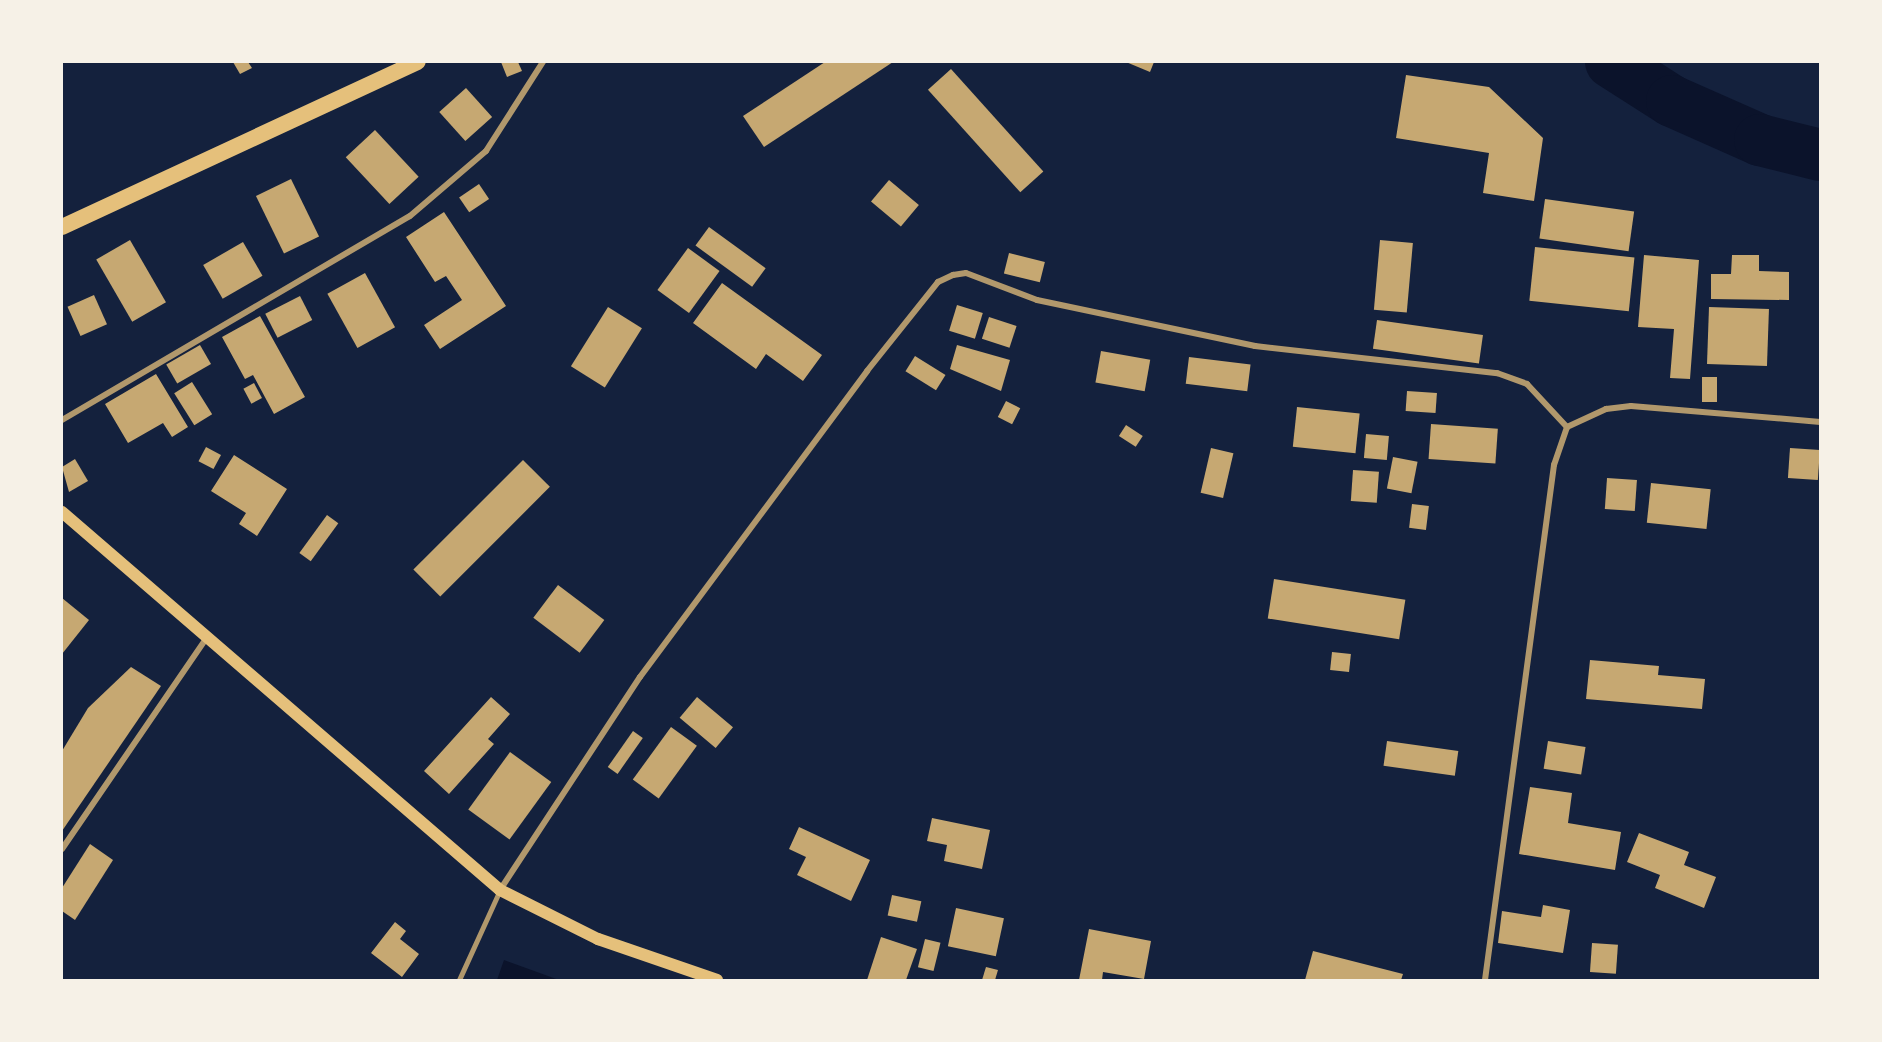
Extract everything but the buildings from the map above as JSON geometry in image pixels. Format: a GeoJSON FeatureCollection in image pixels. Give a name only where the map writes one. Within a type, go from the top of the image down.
{"type":"FeatureCollection","features":[{"type":"Feature","properties":{"kind":"highway"},"geometry":{"type":"LineString","coordinates":[[62,227],[418,62]]}},
{"type":"Feature","properties":{"kind":"main road"},"geometry":{"type":"LineString","coordinates":[[62,512],[206,639],[500,890],[598,939],[717,981]]}},
{"type":"Feature","properties":{"kind":"street"},"geometry":{"type":"LineString","coordinates":[[62,420],[410,216],[486,151],[543,62]]}},
{"type":"Feature","properties":{"kind":"street"},"geometry":{"type":"LineString","coordinates":[[500,890],[640,677],[867,371],[938,282],[966,273],[1037,300],[1255,346],[1497,373],[1527,384],[1567,428]]}},
{"type":"Feature","properties":{"kind":"street"},"geometry":{"type":"LineString","coordinates":[[1485,981],[1554,465],[1567,428],[1606,409],[1630,406],[1687,407],[1821,422]]}},
{"type":"Feature","properties":{"kind":"street"},"geometry":{"type":"LineString","coordinates":[[62,849],[206,639]]}},
{"type":"Feature","properties":{"kind":"lane"},"geometry":{"type":"LineString","coordinates":[[459,981],[500,890]]}},
{"type":"Feature","properties":{"kind":"water"},"geometry":{"type":"Polygon","coordinates":[[[504,960],[559,980],[497,980],[504,960]]]}},
{"type":"Feature","properties":{"kind":"waterway"},"geometry":{"type":"LineString","coordinates":[[1611,62],[1672,101],[1760,140],[1820,155]]}}]}
